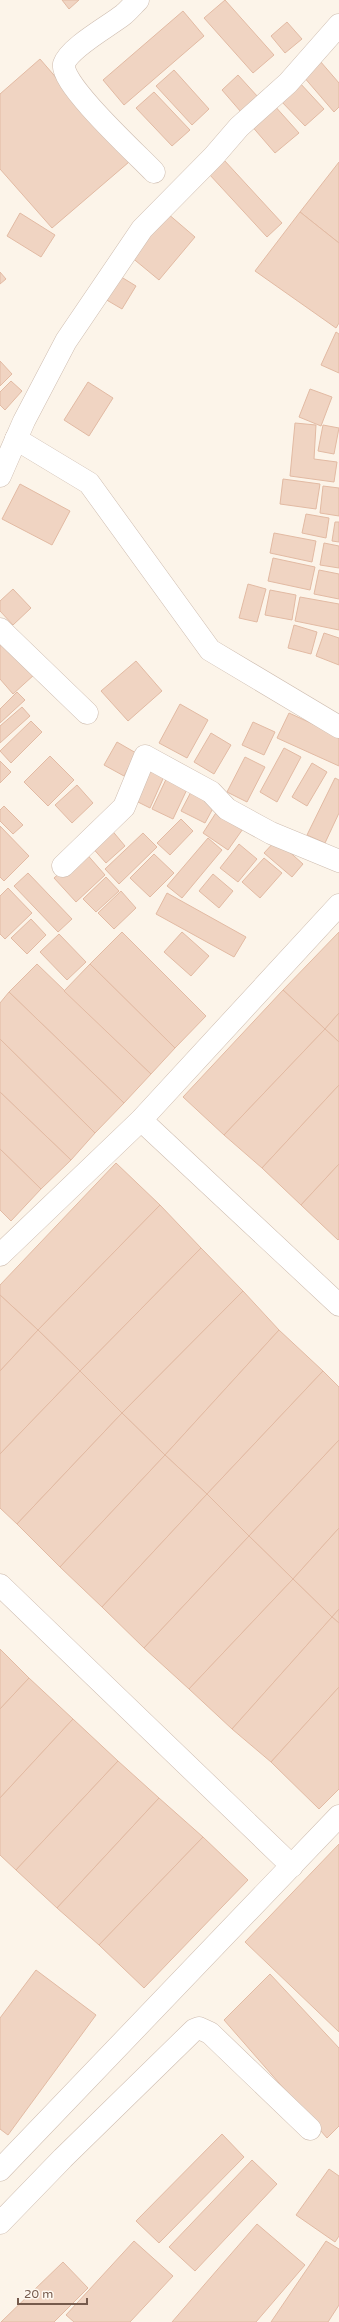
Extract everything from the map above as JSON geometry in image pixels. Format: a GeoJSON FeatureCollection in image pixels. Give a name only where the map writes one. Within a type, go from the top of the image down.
{"type":"FeatureCollection","features":[{"type":"Feature","properties":{"kind":"street"},"geometry":{"type":"LineString","coordinates":[[138,0],[123,15],[82,44],[64,63],[64,68],[68,80],[83,99],[154,172]]}},
{"type":"Feature","properties":{"kind":"street"},"geometry":{"type":"LineString","coordinates":[[0,476],[16,439],[66,341],[142,229],[214,156],[239,127],[288,84],[339,25]]}},
{"type":"Feature","properties":{"kind":"street"},"geometry":{"type":"LineString","coordinates":[[16,439],[89,483],[210,650],[339,727]]}},
{"type":"Feature","properties":{"kind":"street"},"geometry":{"type":"LineString","coordinates":[[0,629],[87,713]]}},
{"type":"Feature","properties":{"kind":"street"},"geometry":{"type":"LineString","coordinates":[[63,866],[124,806],[145,756],[211,792],[228,809],[271,833],[339,861]]}},
{"type":"Feature","properties":{"kind":"street"},"geometry":{"type":"LineString","coordinates":[[0,1255],[141,1120],[339,905]]}},
{"type":"Feature","properties":{"kind":"street"},"geometry":{"type":"LineString","coordinates":[[141,1120],[339,1305]]}},
{"type":"Feature","properties":{"kind":"street"},"geometry":{"type":"LineString","coordinates":[[0,1585],[292,1866]]}},
{"type":"Feature","properties":{"kind":"street"},"geometry":{"type":"LineString","coordinates":[[0,2170],[339,1816]]}},
{"type":"Feature","properties":{"kind":"street"},"geometry":{"type":"LineString","coordinates":[[0,2223],[69,2152],[194,2030],[199,2028],[210,2034],[310,2129]]}},
{"type":"Feature","properties":{"kind":"building"},"geometry":{"type":"Polygon","coordinates":[[[62,0],[79,0],[69,9],[62,0]]]}},
{"type":"Feature","properties":{"kind":"building"},"geometry":{"type":"Polygon","coordinates":[[[225,0],[274,55],[253,73],[204,18],[225,0]]]}},
{"type":"Feature","properties":{"kind":"building"},"geometry":{"type":"Polygon","coordinates":[[[183,11],[204,36],[124,105],[103,80],[183,11]]]}},
{"type":"Feature","properties":{"kind":"building"},"geometry":{"type":"Polygon","coordinates":[[[287,22],[302,39],[285,53],[271,36],[287,22]]]}},
{"type":"Feature","properties":{"kind":"building"},"geometry":{"type":"Polygon","coordinates":[[[40,59],[129,162],[52,228],[0,169],[0,94],[40,59]]]}},
{"type":"Feature","properties":{"kind":"building"},"geometry":{"type":"Polygon","coordinates":[[[320,61],[339,83],[339,107],[334,112],[303,76],[320,61]]]}},
{"type":"Feature","properties":{"kind":"building"},"geometry":{"type":"Polygon","coordinates":[[[174,70],[209,109],[192,125],[156,86],[174,70]]]}},
{"type":"Feature","properties":{"kind":"building"},"geometry":{"type":"Polygon","coordinates":[[[238,75],[258,97],[241,112],[222,90],[238,75]]]}},
{"type":"Feature","properties":{"kind":"building"},"geometry":{"type":"Polygon","coordinates":[[[299,82],[324,109],[305,126],[280,100],[299,82]]]}},
{"type":"Feature","properties":{"kind":"building"},"geometry":{"type":"Polygon","coordinates":[[[154,92],[190,130],[172,146],[136,108],[154,92]]]}},
{"type":"Feature","properties":{"kind":"building"},"geometry":{"type":"Polygon","coordinates":[[[273,104],[299,133],[275,153],[250,124],[273,104]]]}},
{"type":"Feature","properties":{"kind":"building"},"geometry":{"type":"Polygon","coordinates":[[[224,160],[282,223],[267,237],[209,174],[224,160]]]}},
{"type":"Feature","properties":{"kind":"building"},"geometry":{"type":"Polygon","coordinates":[[[339,162],[339,243],[300,212],[339,162]]]}},
{"type":"Feature","properties":{"kind":"building"},"geometry":{"type":"Polygon","coordinates":[[[300,212],[339,243],[339,323],[336,328],[255,271],[300,212]]]}},
{"type":"Feature","properties":{"kind":"building"},"geometry":{"type":"Polygon","coordinates":[[[20,213],[55,235],[41,257],[7,236],[20,213]]]}},
{"type":"Feature","properties":{"kind":"building"},"geometry":{"type":"Polygon","coordinates":[[[167,213],[195,237],[159,280],[130,256],[167,213]]]}},
{"type":"Feature","properties":{"kind":"building"},"geometry":{"type":"Polygon","coordinates":[[[0,272],[6,279],[0,284],[0,272]]]}},
{"type":"Feature","properties":{"kind":"building"},"geometry":{"type":"Polygon","coordinates":[[[118,275],[136,286],[122,309],[105,299],[118,275]]]}},
{"type":"Feature","properties":{"kind":"building"},"geometry":{"type":"Polygon","coordinates":[[[336,332],[339,334],[339,373],[321,365],[336,332]]]}},
{"type":"Feature","properties":{"kind":"building"},"geometry":{"type":"Polygon","coordinates":[[[0,361],[12,374],[0,386],[0,361]]]}},
{"type":"Feature","properties":{"kind":"building"},"geometry":{"type":"Polygon","coordinates":[[[11,381],[22,391],[5,410],[0,405],[0,392],[11,381]]]}},
{"type":"Feature","properties":{"kind":"building"},"geometry":{"type":"Polygon","coordinates":[[[88,382],[113,398],[89,436],[64,420],[88,382]]]}},
{"type":"Feature","properties":{"kind":"building"},"geometry":{"type":"Polygon","coordinates":[[[310,389],[332,397],[321,426],[299,417],[310,389]]]}},
{"type":"Feature","properties":{"kind":"building"},"geometry":{"type":"Polygon","coordinates":[[[295,423],[316,425],[314,459],[337,462],[334,482],[290,476],[295,423]]]}},
{"type":"Feature","properties":{"kind":"building"},"geometry":{"type":"Polygon","coordinates":[[[323,425],[339,428],[334,454],[318,451],[323,425]]]}},
{"type":"Feature","properties":{"kind":"building"},"geometry":{"type":"Polygon","coordinates":[[[283,479],[320,484],[316,509],[280,504],[283,479]]]}},
{"type":"Feature","properties":{"kind":"building"},"geometry":{"type":"Polygon","coordinates":[[[20,484],[70,511],[52,545],[2,519],[20,484]]]}},
{"type":"Feature","properties":{"kind":"building"},"geometry":{"type":"Polygon","coordinates":[[[323,486],[339,488],[339,516],[320,513],[323,486]]]}},
{"type":"Feature","properties":{"kind":"building"},"geometry":{"type":"Polygon","coordinates":[[[306,514],[329,518],[326,538],[302,533],[306,514]]]}},
{"type":"Feature","properties":{"kind":"building"},"geometry":{"type":"Polygon","coordinates":[[[335,522],[339,522],[339,542],[332,541],[335,522]]]}},
{"type":"Feature","properties":{"kind":"building"},"geometry":{"type":"Polygon","coordinates":[[[274,533],[316,541],[312,562],[270,553],[274,533]]]}},
{"type":"Feature","properties":{"kind":"building"},"geometry":{"type":"Polygon","coordinates":[[[324,543],[339,546],[339,568],[320,565],[324,543]]]}},
{"type":"Feature","properties":{"kind":"building"},"geometry":{"type":"Polygon","coordinates":[[[273,558],[315,567],[310,590],[268,581],[273,558]]]}},
{"type":"Feature","properties":{"kind":"building"},"geometry":{"type":"Polygon","coordinates":[[[319,570],[339,574],[339,599],[314,594],[319,570]]]}},
{"type":"Feature","properties":{"kind":"building"},"geometry":{"type":"Polygon","coordinates":[[[248,584],[266,589],[257,622],[239,618],[248,584]]]}},
{"type":"Feature","properties":{"kind":"building"},"geometry":{"type":"Polygon","coordinates":[[[13,589],[31,608],[13,625],[0,611],[0,601],[13,589]]]}},
{"type":"Feature","properties":{"kind":"building"},"geometry":{"type":"Polygon","coordinates":[[[270,590],[296,595],[292,620],[265,615],[270,590]]]}},
{"type":"Feature","properties":{"kind":"building"},"geometry":{"type":"Polygon","coordinates":[[[300,597],[339,604],[339,630],[295,621],[300,597]]]}},
{"type":"Feature","properties":{"kind":"building"},"geometry":{"type":"Polygon","coordinates":[[[294,625],[317,632],[311,654],[288,648],[294,625]]]}},
{"type":"Feature","properties":{"kind":"building"},"geometry":{"type":"Polygon","coordinates":[[[324,633],[339,638],[339,665],[316,656],[324,633]]]}},
{"type":"Feature","properties":{"kind":"building"},"geometry":{"type":"Polygon","coordinates":[[[0,634],[35,674],[13,694],[0,679],[0,634]]]}},
{"type":"Feature","properties":{"kind":"building"},"geometry":{"type":"Polygon","coordinates":[[[136,661],[162,691],[128,721],[101,691],[136,661]]]}},
{"type":"Feature","properties":{"kind":"building"},"geometry":{"type":"Polygon","coordinates":[[[17,692],[25,700],[0,723],[0,709],[17,692]]]}},
{"type":"Feature","properties":{"kind":"building"},"geometry":{"type":"Polygon","coordinates":[[[180,704],[208,720],[187,758],[159,743],[180,704]]]}},
{"type":"Feature","properties":{"kind":"building"},"geometry":{"type":"Polygon","coordinates":[[[22,707],[30,716],[0,743],[0,726],[22,707]]]}},
{"type":"Feature","properties":{"kind":"building"},"geometry":{"type":"Polygon","coordinates":[[[289,713],[339,736],[339,766],[277,738],[289,713]]]}},
{"type":"Feature","properties":{"kind":"building"},"geometry":{"type":"Polygon","coordinates":[[[31,721],[42,732],[11,763],[0,751],[31,721]]]}},
{"type":"Feature","properties":{"kind":"building"},"geometry":{"type":"Polygon","coordinates":[[[253,722],[275,732],[264,755],[242,745],[253,722]]]}},
{"type":"Feature","properties":{"kind":"building"},"geometry":{"type":"Polygon","coordinates":[[[211,733],[231,745],[214,774],[194,762],[211,733]]]}},
{"type":"Feature","properties":{"kind":"building"},"geometry":{"type":"Polygon","coordinates":[[[117,742],[136,753],[124,776],[104,765],[117,742]]]}},
{"type":"Feature","properties":{"kind":"building"},"geometry":{"type":"Polygon","coordinates":[[[284,748],[301,757],[277,802],[260,792],[284,748]]]}},
{"type":"Feature","properties":{"kind":"building"},"geometry":{"type":"Polygon","coordinates":[[[50,756],[74,780],[48,806],[24,782],[50,756]]]}},
{"type":"Feature","properties":{"kind":"building"},"geometry":{"type":"Polygon","coordinates":[[[245,757],[265,767],[247,802],[227,792],[245,757]]]}},
{"type":"Feature","properties":{"kind":"building"},"geometry":{"type":"Polygon","coordinates":[[[0,761],[11,772],[0,783],[0,761]]]}},
{"type":"Feature","properties":{"kind":"building"},"geometry":{"type":"Polygon","coordinates":[[[312,763],[327,772],[307,806],[292,797],[312,763]]]}},
{"type":"Feature","properties":{"kind":"building"},"geometry":{"type":"Polygon","coordinates":[[[150,764],[166,772],[150,808],[134,800],[150,764]]]}},
{"type":"Feature","properties":{"kind":"building"},"geometry":{"type":"Polygon","coordinates":[[[169,773],[190,783],[173,819],[152,809],[169,773]]]}},
{"type":"Feature","properties":{"kind":"building"},"geometry":{"type":"Polygon","coordinates":[[[335,778],[339,780],[339,813],[325,843],[307,835],[335,778]]]}},
{"type":"Feature","properties":{"kind":"building"},"geometry":{"type":"Polygon","coordinates":[[[77,785],[93,803],[72,823],[55,805],[77,785]]]}},
{"type":"Feature","properties":{"kind":"building"},"geometry":{"type":"Polygon","coordinates":[[[193,788],[217,801],[205,823],[181,811],[193,788]]]}},
{"type":"Feature","properties":{"kind":"building"},"geometry":{"type":"Polygon","coordinates":[[[4,806],[23,825],[13,834],[0,821],[0,810],[4,806]]]}},
{"type":"Feature","properties":{"kind":"building"},"geometry":{"type":"Polygon","coordinates":[[[219,808],[245,826],[228,850],[203,833],[219,808]]]}},
{"type":"Feature","properties":{"kind":"building"},"geometry":{"type":"Polygon","coordinates":[[[181,819],[193,831],[170,855],[157,843],[181,819]]]}},
{"type":"Feature","properties":{"kind":"building"},"geometry":{"type":"Polygon","coordinates":[[[0,826],[29,856],[4,881],[0,877],[0,826]]]}},
{"type":"Feature","properties":{"kind":"building"},"geometry":{"type":"Polygon","coordinates":[[[110,828],[125,846],[106,863],[90,845],[110,828]]]}},
{"type":"Feature","properties":{"kind":"building"},"geometry":{"type":"Polygon","coordinates":[[[143,833],[157,847],[119,884],[105,869],[143,833]]]}},
{"type":"Feature","properties":{"kind":"building"},"geometry":{"type":"Polygon","coordinates":[[[208,838],[222,850],[182,898],[167,886],[208,838]]]}},
{"type":"Feature","properties":{"kind":"building"},"geometry":{"type":"Polygon","coordinates":[[[276,840],[303,864],[292,877],[264,853],[276,840]]]}},
{"type":"Feature","properties":{"kind":"building"},"geometry":{"type":"Polygon","coordinates":[[[239,844],[257,859],[238,882],[220,868],[239,844]]]}},
{"type":"Feature","properties":{"kind":"building"},"geometry":{"type":"Polygon","coordinates":[[[84,851],[105,875],[76,902],[54,878],[84,851]]]}},
{"type":"Feature","properties":{"kind":"building"},"geometry":{"type":"Polygon","coordinates":[[[154,854],[174,873],[150,897],[130,878],[154,854]]]}},
{"type":"Feature","properties":{"kind":"building"},"geometry":{"type":"Polygon","coordinates":[[[264,858],[282,873],[260,898],[242,882],[264,858]]]}},
{"type":"Feature","properties":{"kind":"building"},"geometry":{"type":"Polygon","coordinates":[[[28,873],[72,919],[58,932],[14,886],[28,873]]]}},
{"type":"Feature","properties":{"kind":"building"},"geometry":{"type":"Polygon","coordinates":[[[213,874],[233,891],[219,908],[199,891],[213,874]]]}},
{"type":"Feature","properties":{"kind":"building"},"geometry":{"type":"Polygon","coordinates":[[[106,877],[119,891],[96,912],[83,899],[106,877]]]}},
{"type":"Feature","properties":{"kind":"building"},"geometry":{"type":"Polygon","coordinates":[[[8,888],[32,913],[5,939],[0,934],[0,896],[8,888]]]}},
{"type":"Feature","properties":{"kind":"building"},"geometry":{"type":"Polygon","coordinates":[[[121,891],[136,908],[114,929],[98,913],[121,891]]]}},
{"type":"Feature","properties":{"kind":"building"},"geometry":{"type":"Polygon","coordinates":[[[167,893],[246,937],[234,957],[156,914],[167,893]]]}},
{"type":"Feature","properties":{"kind":"building"},"geometry":{"type":"Polygon","coordinates":[[[31,919],[46,935],[27,954],[11,938],[31,919]]]}},
{"type":"Feature","properties":{"kind":"building"},"geometry":{"type":"Polygon","coordinates":[[[122,932],[206,1016],[175,1048],[90,964],[122,932]]]}},
{"type":"Feature","properties":{"kind":"building"},"geometry":{"type":"Polygon","coordinates":[[[182,932],[209,956],[191,976],[164,952],[182,932]]]}},
{"type":"Feature","properties":{"kind":"building"},"geometry":{"type":"Polygon","coordinates":[[[339,932],[339,1013],[325,1029],[283,990],[339,932]]]}},
{"type":"Feature","properties":{"kind":"building"},"geometry":{"type":"Polygon","coordinates":[[[59,934],[86,962],[67,980],[40,952],[59,934]]]}},
{"type":"Feature","properties":{"kind":"building"},"geometry":{"type":"Polygon","coordinates":[[[37,964],[151,1074],[124,1103],[9,992],[37,964]]]}},
{"type":"Feature","properties":{"kind":"building"},"geometry":{"type":"Polygon","coordinates":[[[90,964],[175,1048],[151,1074],[64,991],[90,964]]]}},
{"type":"Feature","properties":{"kind":"building"},"geometry":{"type":"Polygon","coordinates":[[[283,990],[325,1029],[224,1135],[183,1097],[283,990]]]}},
{"type":"Feature","properties":{"kind":"building"},"geometry":{"type":"Polygon","coordinates":[[[9,992],[124,1103],[95,1133],[0,1039],[0,1003],[9,992]]]}},
{"type":"Feature","properties":{"kind":"building"},"geometry":{"type":"Polygon","coordinates":[[[339,1013],[339,1042],[325,1029],[339,1013]]]}},
{"type":"Feature","properties":{"kind":"building"},"geometry":{"type":"Polygon","coordinates":[[[325,1029],[339,1042],[339,1085],[262,1168],[224,1135],[325,1029]]]}},
{"type":"Feature","properties":{"kind":"building"},"geometry":{"type":"Polygon","coordinates":[[[0,1039],[95,1133],[71,1160],[0,1092],[0,1039]]]}},
{"type":"Feature","properties":{"kind":"building"},"geometry":{"type":"Polygon","coordinates":[[[339,1085],[339,1164],[301,1205],[262,1168],[339,1085]]]}},
{"type":"Feature","properties":{"kind":"building"},"geometry":{"type":"Polygon","coordinates":[[[0,1092],[71,1160],[41,1189],[0,1149],[0,1092]]]}},
{"type":"Feature","properties":{"kind":"building"},"geometry":{"type":"Polygon","coordinates":[[[0,1149],[41,1189],[11,1221],[0,1210],[0,1149]]]}},
{"type":"Feature","properties":{"kind":"building"},"geometry":{"type":"Polygon","coordinates":[[[116,1163],[160,1205],[38,1330],[0,1295],[0,1285],[116,1163]]]}},
{"type":"Feature","properties":{"kind":"building"},"geometry":{"type":"Polygon","coordinates":[[[339,1164],[339,1239],[338,1240],[301,1205],[339,1164]]]}},
{"type":"Feature","properties":{"kind":"building"},"geometry":{"type":"Polygon","coordinates":[[[160,1205],[201,1248],[80,1371],[38,1330],[160,1205]]]}},
{"type":"Feature","properties":{"kind":"building"},"geometry":{"type":"Polygon","coordinates":[[[201,1248],[243,1291],[122,1413],[80,1371],[201,1248]]]}},
{"type":"Feature","properties":{"kind":"building"},"geometry":{"type":"Polygon","coordinates":[[[243,1291],[279,1330],[165,1455],[122,1413],[243,1291]]]}},
{"type":"Feature","properties":{"kind":"building"},"geometry":{"type":"Polygon","coordinates":[[[0,1295],[38,1330],[0,1371],[0,1295]]]}},
{"type":"Feature","properties":{"kind":"building"},"geometry":{"type":"Polygon","coordinates":[[[38,1330],[80,1371],[0,1454],[0,1371],[38,1330]]]}},
{"type":"Feature","properties":{"kind":"building"},"geometry":{"type":"Polygon","coordinates":[[[279,1330],[323,1371],[207,1494],[165,1455],[279,1330]]]}},
{"type":"Feature","properties":{"kind":"building"},"geometry":{"type":"Polygon","coordinates":[[[80,1371],[122,1413],[17,1524],[0,1508],[0,1454],[80,1371]]]}},
{"type":"Feature","properties":{"kind":"building"},"geometry":{"type":"Polygon","coordinates":[[[323,1371],[339,1387],[339,1440],[249,1536],[207,1494],[323,1371]]]}},
{"type":"Feature","properties":{"kind":"building"},"geometry":{"type":"Polygon","coordinates":[[[122,1413],[165,1455],[60,1567],[17,1524],[122,1413]]]}},
{"type":"Feature","properties":{"kind":"building"},"geometry":{"type":"Polygon","coordinates":[[[339,1440],[339,1528],[293,1579],[249,1536],[339,1440]]]}},
{"type":"Feature","properties":{"kind":"building"},"geometry":{"type":"Polygon","coordinates":[[[165,1455],[207,1494],[102,1607],[60,1567],[165,1455]]]}},
{"type":"Feature","properties":{"kind":"building"},"geometry":{"type":"Polygon","coordinates":[[[207,1494],[249,1536],[144,1648],[102,1607],[207,1494]]]}},
{"type":"Feature","properties":{"kind":"building"},"geometry":{"type":"Polygon","coordinates":[[[339,1528],[339,1609],[332,1617],[293,1579],[339,1528]]]}},
{"type":"Feature","properties":{"kind":"building"},"geometry":{"type":"Polygon","coordinates":[[[249,1536],[293,1579],[189,1689],[144,1648],[249,1536]]]}},
{"type":"Feature","properties":{"kind":"building"},"geometry":{"type":"Polygon","coordinates":[[[293,1579],[332,1617],[232,1729],[189,1689],[293,1579]]]}},
{"type":"Feature","properties":{"kind":"building"},"geometry":{"type":"Polygon","coordinates":[[[339,1609],[339,1623],[332,1617],[339,1609]]]}},
{"type":"Feature","properties":{"kind":"building"},"geometry":{"type":"Polygon","coordinates":[[[332,1617],[339,1623],[339,1687],[271,1762],[232,1729],[332,1617]]]}},
{"type":"Feature","properties":{"kind":"building"},"geometry":{"type":"Polygon","coordinates":[[[0,1649],[29,1678],[0,1709],[0,1649]]]}},
{"type":"Feature","properties":{"kind":"building"},"geometry":{"type":"Polygon","coordinates":[[[29,1678],[73,1719],[0,1798],[0,1709],[29,1678]]]}},
{"type":"Feature","properties":{"kind":"building"},"geometry":{"type":"Polygon","coordinates":[[[339,1687],[339,1789],[319,1809],[271,1762],[339,1687]]]}},
{"type":"Feature","properties":{"kind":"building"},"geometry":{"type":"Polygon","coordinates":[[[73,1719],[118,1761],[16,1870],[0,1855],[0,1798],[73,1719]]]}},
{"type":"Feature","properties":{"kind":"building"},"geometry":{"type":"Polygon","coordinates":[[[118,1761],[159,1798],[57,1908],[16,1870],[118,1761]]]}},
{"type":"Feature","properties":{"kind":"building"},"geometry":{"type":"Polygon","coordinates":[[[159,1798],[203,1837],[99,1945],[57,1908],[159,1798]]]}},
{"type":"Feature","properties":{"kind":"building"},"geometry":{"type":"Polygon","coordinates":[[[203,1837],[248,1880],[144,1988],[99,1945],[203,1837]]]}},
{"type":"Feature","properties":{"kind":"building"},"geometry":{"type":"Polygon","coordinates":[[[339,1844],[339,2032],[245,1942],[339,1844]]]}},
{"type":"Feature","properties":{"kind":"building"},"geometry":{"type":"Polygon","coordinates":[[[36,1970],[96,2015],[8,2135],[0,2129],[0,2018],[36,1970]]]}},
{"type":"Feature","properties":{"kind":"building"},"geometry":{"type":"Polygon","coordinates":[[[270,1974],[339,2048],[339,2126],[327,2138],[224,2020],[270,1974]]]}},
{"type":"Feature","properties":{"kind":"building"},"geometry":{"type":"Polygon","coordinates":[[[222,2134],[244,2157],[159,2243],[136,2221],[222,2134]]]}},
{"type":"Feature","properties":{"kind":"building"},"geometry":{"type":"Polygon","coordinates":[[[252,2160],[277,2184],[195,2271],[169,2247],[252,2160]]]}},
{"type":"Feature","properties":{"kind":"building"},"geometry":{"type":"Polygon","coordinates":[[[329,2169],[339,2176],[339,2236],[335,2242],[296,2215],[329,2169]]]}},
{"type":"Feature","properties":{"kind":"building"},"geometry":{"type":"Polygon","coordinates":[[[257,2224],[305,2265],[256,2322],[172,2322],[257,2224]]]}},
{"type":"Feature","properties":{"kind":"building"},"geometry":{"type":"Polygon","coordinates":[[[134,2241],[173,2276],[130,2322],[74,2322],[66,2315],[134,2241]]]}},
{"type":"Feature","properties":{"kind":"building"},"geometry":{"type":"Polygon","coordinates":[[[326,2241],[339,2249],[339,2305],[328,2322],[271,2322],[326,2241]]]}},
{"type":"Feature","properties":{"kind":"building"},"geometry":{"type":"Polygon","coordinates":[[[63,2262],[88,2288],[54,2322],[1,2322],[63,2262]]]}}]}
